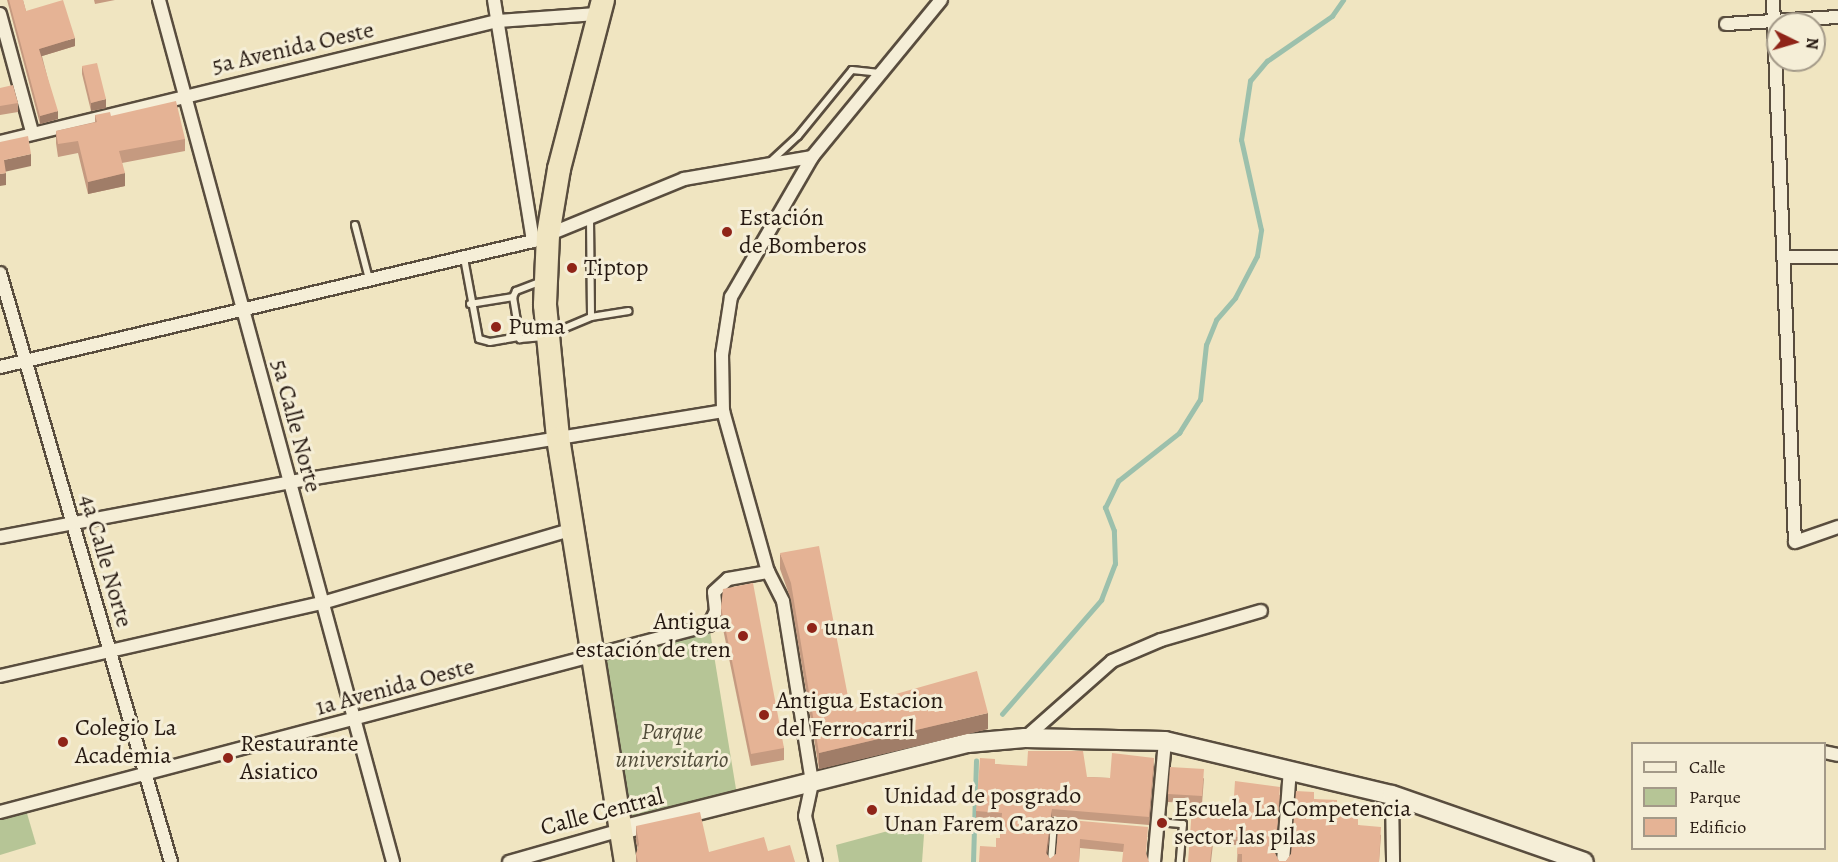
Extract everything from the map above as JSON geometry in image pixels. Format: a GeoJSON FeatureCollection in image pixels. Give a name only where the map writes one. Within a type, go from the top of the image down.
{"type":"FeatureCollection","features":[{"type":"Feature","properties":{"kind":"highway"},"geometry":{"type":"LineString","coordinates":[[601,7],[541,238],[545,280],[546,336],[558,438],[626,862]]}},
{"type":"Feature","properties":{"kind":"main road","name":"Calle Central"},"geometry":{"type":"LineString","coordinates":[[621,830],[968,743],[1025,738],[1165,741],[1392,795],[1584,862]]}},
{"type":"Feature","properties":{"kind":"street","name":"5a Calle Norte"},"geometry":{"type":"LineString","coordinates":[[159,0],[393,862]]}},
{"type":"Feature","properties":{"kind":"street"},"geometry":{"type":"LineString","coordinates":[[494,0],[541,238]]}},
{"type":"Feature","properties":{"kind":"street"},"geometry":{"type":"LineString","coordinates":[[816,862],[805,816],[812,782],[783,601],[768,572],[723,411],[722,355],[731,297],[812,157],[883,74],[941,0]]}},
{"type":"Feature","properties":{"kind":"street","name":"5a Avenida Oeste"},"geometry":{"type":"LineString","coordinates":[[0,142],[32,132],[497,21],[601,7]]}},
{"type":"Feature","properties":{"kind":"street"},"geometry":{"type":"LineString","coordinates":[[0,14],[32,132]]}},
{"type":"Feature","properties":{"kind":"street"},"geometry":{"type":"LineString","coordinates":[[1725,24],[1766,21]]}},
{"type":"Feature","properties":{"kind":"street"},"geometry":{"type":"LineString","coordinates":[[1775,72],[1795,542],[1838,527]]}},
{"type":"Feature","properties":{"kind":"street"},"geometry":{"type":"LineString","coordinates":[[0,367],[541,238],[684,179],[812,157]]}},
{"type":"Feature","properties":{"kind":"street"},"geometry":{"type":"LineString","coordinates":[[1783,257],[1838,257]]}},
{"type":"Feature","properties":{"kind":"street","name":"4a Calle Norte"},"geometry":{"type":"LineString","coordinates":[[0,273],[171,862]]}},
{"type":"Feature","properties":{"kind":"street"},"geometry":{"type":"LineString","coordinates":[[0,537],[290,482],[723,411]]}},
{"type":"Feature","properties":{"kind":"street"},"geometry":{"type":"LineString","coordinates":[[0,676],[111,653],[322,603],[574,529]]}},
{"type":"Feature","properties":{"kind":"street","name":"1a Avenida Oeste"},"geometry":{"type":"LineString","coordinates":[[0,812],[709,625],[716,611],[714,592],[728,579],[768,572]]}},
{"type":"Feature","properties":{"kind":"street"},"geometry":{"type":"LineString","coordinates":[[1025,738],[1112,662],[1161,640],[1261,611]]}},
{"type":"Feature","properties":{"kind":"street"},"geometry":{"type":"LineString","coordinates":[[1154,862],[1152,828],[1165,741]]}},
{"type":"Feature","properties":{"kind":"street"},"geometry":{"type":"LineString","coordinates":[[1283,862],[1290,769]]}},
{"type":"Feature","properties":{"kind":"street"},"geometry":{"type":"LineString","coordinates":[[1392,795],[1393,862]]}},
{"type":"Feature","properties":{"kind":"street","name":"Calle Central"},"geometry":{"type":"LineString","coordinates":[[509,862],[621,830]]}},
{"type":"Feature","properties":{"kind":"lane"},"geometry":{"type":"LineString","coordinates":[[768,165],[798,136],[852,70],[883,74]]}},
{"type":"Feature","properties":{"kind":"lane"},"geometry":{"type":"LineString","coordinates":[[590,218],[591,316]]}},
{"type":"Feature","properties":{"kind":"lane"},"geometry":{"type":"LineString","coordinates":[[355,225],[369,279]]}},
{"type":"Feature","properties":{"kind":"lane"},"geometry":{"type":"LineString","coordinates":[[464,258],[470,304],[479,339],[490,342],[519,337],[522,340],[546,336],[591,316],[629,311]]}},
{"type":"Feature","properties":{"kind":"lane"},"geometry":{"type":"LineString","coordinates":[[519,337],[513,297],[516,291],[545,280]]}},
{"type":"Feature","properties":{"kind":"lane"},"geometry":{"type":"LineString","coordinates":[[470,304],[513,297]]}},
{"type":"Feature","properties":{"kind":"lane"},"geometry":{"type":"LineString","coordinates":[[1051,862],[1054,822],[1077,824]]}},
{"type":"Feature","properties":{"kind":"lane"},"geometry":{"type":"LineString","coordinates":[[1152,828],[1183,824],[1180,862]]}},
{"type":"Feature","properties":{"kind":"green space","name":"Parque universitario"},"geometry":{"type":"Polygon","coordinates":[[[710,631],[737,795],[625,821],[604,661],[710,631]]]}},
{"type":"Feature","properties":{"kind":"green space"},"geometry":{"type":"Polygon","coordinates":[[[26,810],[36,844],[0,855],[0,818],[26,810]]]}},
{"type":"Feature","properties":{"kind":"green space"},"geometry":{"type":"Polygon","coordinates":[[[925,821],[922,862],[839,862],[836,845],[925,821]]]}},
{"type":"Feature","properties":{"kind":"building"},"geometry":{"type":"Polygon","coordinates":[[[9,0],[23,0],[26,11],[63,0],[75,38],[39,49],[58,111],[40,116],[9,0]]]}},
{"type":"Feature","properties":{"kind":"building"},"geometry":{"type":"Polygon","coordinates":[[[97,63],[106,99],[91,103],[82,66],[97,63]]]}},
{"type":"Feature","properties":{"kind":"building"},"geometry":{"type":"Polygon","coordinates":[[[13,85],[18,103],[0,106],[0,88],[13,85]]]}},
{"type":"Feature","properties":{"kind":"building"},"geometry":{"type":"Polygon","coordinates":[[[176,101],[185,139],[119,151],[125,173],[88,182],[78,141],[58,144],[56,131],[97,122],[95,115],[110,112],[111,116],[176,101]]]}},
{"type":"Feature","properties":{"kind":"building"},"geometry":{"type":"Polygon","coordinates":[[[28,136],[31,154],[4,160],[6,173],[0,174],[0,142],[28,136]]]}},
{"type":"Feature","properties":{"kind":"building","name":"unan"},"geometry":{"type":"Polygon","coordinates":[[[819,546],[850,707],[977,671],[988,713],[819,753],[791,583],[780,553],[819,546]]]}},
{"type":"Feature","properties":{"kind":"building"},"geometry":{"type":"Polygon","coordinates":[[[753,583],[784,748],[751,754],[721,607],[723,589],[753,583]]]}},
{"type":"Feature","properties":{"kind":"building"},"geometry":{"type":"Polygon","coordinates":[[[1028,751],[1083,751],[1087,777],[1110,778],[1112,753],[1154,758],[1149,817],[1052,809],[1046,853],[1050,859],[1056,854],[1059,819],[1148,827],[1146,853],[1149,862],[1122,862],[1124,844],[1080,839],[1079,862],[979,862],[980,846],[996,847],[996,838],[1000,838],[1002,813],[976,811],[980,758],[995,759],[995,764],[1027,766],[1028,751]]]}},
{"type":"Feature","properties":{"kind":"building"},"geometry":{"type":"Polygon","coordinates":[[[1170,767],[1204,769],[1202,796],[1168,794],[1170,767]]]}},
{"type":"Feature","properties":{"kind":"building"},"geometry":{"type":"Polygon","coordinates":[[[1235,781],[1280,787],[1275,853],[1279,861],[1286,861],[1291,854],[1296,791],[1314,792],[1314,799],[1337,800],[1337,807],[1350,808],[1350,815],[1358,816],[1358,825],[1381,827],[1379,862],[1242,862],[1242,854],[1237,854],[1238,837],[1213,835],[1210,862],[1188,862],[1192,808],[1233,811],[1235,781]]]}},
{"type":"Feature","properties":{"kind":"building"},"geometry":{"type":"Polygon","coordinates":[[[700,812],[709,852],[764,837],[768,851],[790,845],[795,862],[638,862],[636,854],[639,844],[636,826],[700,812]]]}},
{"type":"Feature","properties":{"kind":"waterway"},"geometry":{"type":"LineString","coordinates":[[1002,714],[1101,600],[1115,564],[1114,531],[1105,508],[1118,481],[1179,433],[1200,400],[1206,345],[1216,320],[1235,298],[1257,256],[1261,230],[1241,140],[1250,81],[1267,61],[1332,16],[1343,0]]}},
{"type":"Feature","properties":{"kind":"waterway"},"geometry":{"type":"LineString","coordinates":[[973,862],[976,761]]}},
{"type":"Feature","properties":{"kind":"place","name":"Estación de Bomberos"},"geometry":{"type":"Point","coordinates":[727,232]}},
{"type":"Feature","properties":{"kind":"place","name":"Tiptop"},"geometry":{"type":"Point","coordinates":[572,268]}},
{"type":"Feature","properties":{"kind":"place","name":"Puma"},"geometry":{"type":"Point","coordinates":[496,327]}},
{"type":"Feature","properties":{"kind":"place","name":"unan"},"geometry":{"type":"Point","coordinates":[812,628]}},
{"type":"Feature","properties":{"kind":"place","name":"Antigua estación de tren"},"geometry":{"type":"Point","coordinates":[743,636]}},
{"type":"Feature","properties":{"kind":"place","name":"Antigua Estacion del Ferrocarril"},"geometry":{"type":"Point","coordinates":[764,715]}},
{"type":"Feature","properties":{"kind":"place","name":"Colegio La Academia"},"geometry":{"type":"Point","coordinates":[63,742]}},
{"type":"Feature","properties":{"kind":"place","name":"Restaurante Asiatico"},"geometry":{"type":"Point","coordinates":[228,758]}},
{"type":"Feature","properties":{"kind":"place","name":"Unidad de posgrado Unan Farem Carazo"},"geometry":{"type":"Point","coordinates":[872,810]}},
{"type":"Feature","properties":{"kind":"place","name":"Escuela La Competencia sector las pilas"},"geometry":{"type":"Point","coordinates":[1162,823]}}]}
